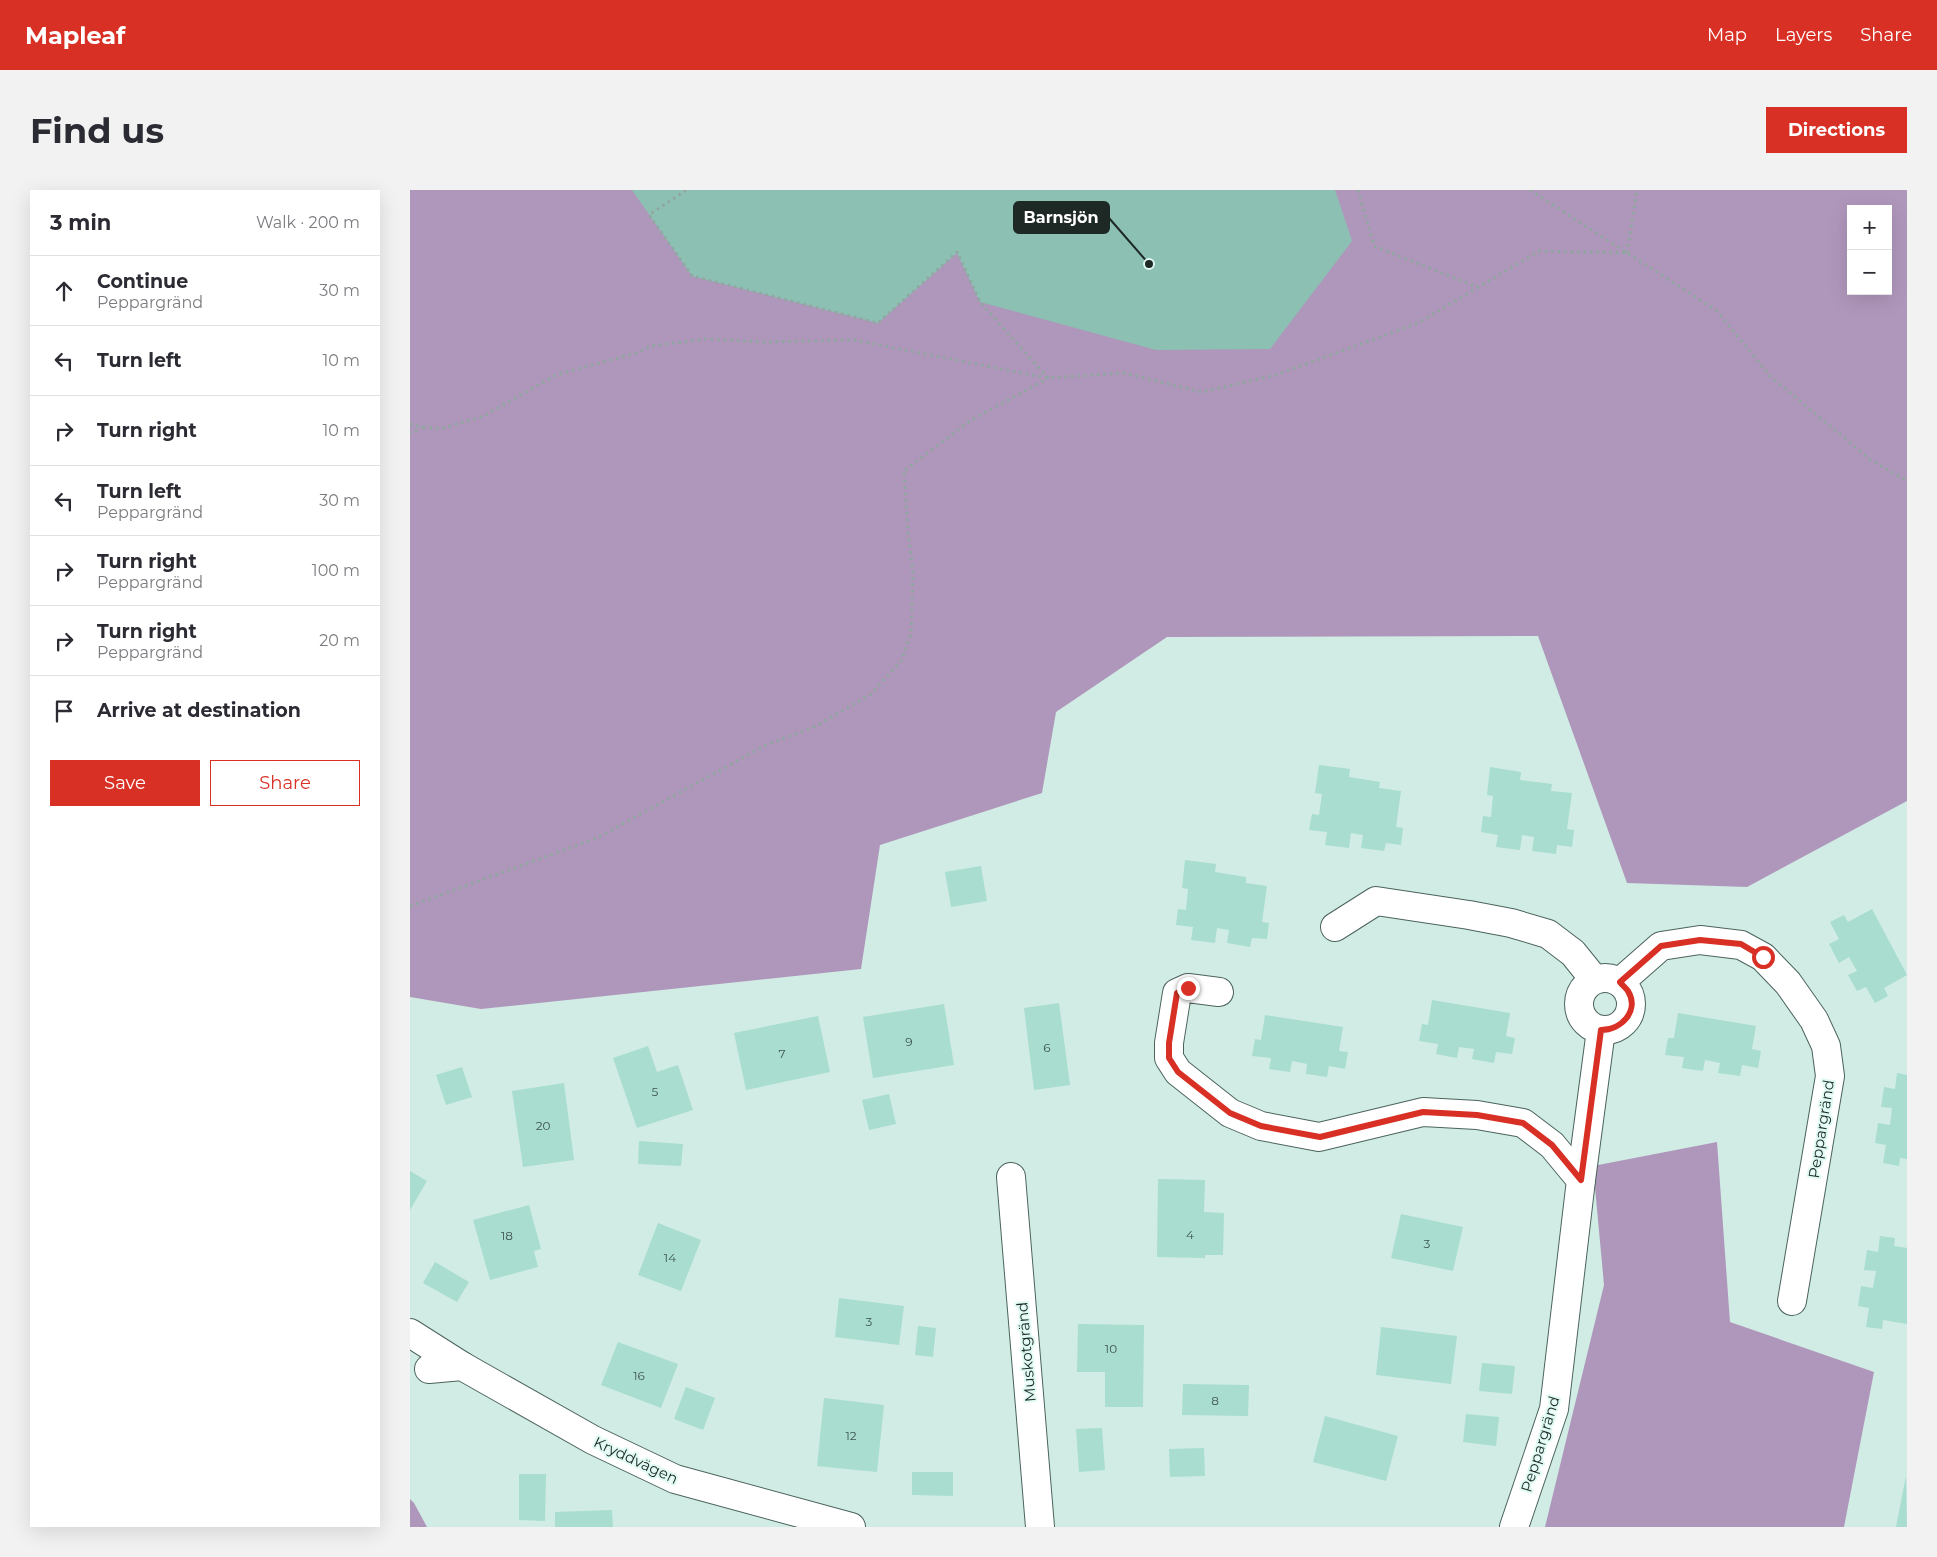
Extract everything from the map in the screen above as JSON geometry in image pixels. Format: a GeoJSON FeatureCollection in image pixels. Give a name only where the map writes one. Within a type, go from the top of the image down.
{"type":"FeatureCollection","features":[{"type":"Feature","properties":{"kind":"street"},"geometry":{"type":"LineString","coordinates":[[1335,927],[1376,901],[1511,923],[1548,934],[1607,981],[1629,992],[1631,1004],[1629,1016],[1620,1026],[1609,1030],[1601,1030],[1591,1027],[1584,1021],[1579,1011],[1579,996],[1585,986],[1607,981]]}},
{"type":"Feature","properties":{"kind":"street","name":"Peppargränd"},"geometry":{"type":"LineString","coordinates":[[1607,981],[1661,946],[1700,940],[1741,944],[1763,957],[1788,983],[1814,1020],[1826,1046],[1830,1076],[1792,1301]]}},
{"type":"Feature","properties":{"kind":"street"},"geometry":{"type":"LineString","coordinates":[[1219,992],[1188,988],[1177,993],[1169,1043],[1169,1058],[1178,1072],[1230,1113],[1261,1126],[1320,1137],[1423,1112],[1477,1115],[1523,1123],[1552,1145],[1581,1180]]}},
{"type":"Feature","properties":{"kind":"street","name":"Peppargränd"},"geometry":{"type":"LineString","coordinates":[[1514,1527],[1554,1409],[1601,1030]]}},
{"type":"Feature","properties":{"kind":"street","name":"Muskotgränd"},"geometry":{"type":"LineString","coordinates":[[1011,1177],[1040,1527]]}},
{"type":"Feature","properties":{"kind":"street","name":"Kryddvägen"},"geometry":{"type":"LineString","coordinates":[[410,1333],[462,1366],[593,1440],[675,1480],[851,1527]]}},
{"type":"Feature","properties":{"kind":"street"},"geometry":{"type":"LineString","coordinates":[[429,1369],[462,1366]]}},
{"type":"Feature","properties":{"kind":"path"},"geometry":{"type":"LineString","coordinates":[[686,190],[649,215],[692,276],[878,323],[957,252],[980,302],[1048,378]]}},
{"type":"Feature","properties":{"kind":"path"},"geometry":{"type":"LineString","coordinates":[[1358,190],[1374,246],[1478,287]]}},
{"type":"Feature","properties":{"kind":"path"},"geometry":{"type":"LineString","coordinates":[[1530,190],[1717,311],[1771,377],[1871,460],[1907,481]]}},
{"type":"Feature","properties":{"kind":"path"},"geometry":{"type":"LineString","coordinates":[[1627,253],[1637,190]]}},
{"type":"Feature","properties":{"kind":"path"},"geometry":{"type":"LineString","coordinates":[[410,424],[440,429],[484,416],[556,375],[636,353],[651,346],[706,339],[774,342],[854,340],[1048,378],[1124,373],[1202,392],[1276,375],[1418,323],[1539,251],[1627,253]]}},
{"type":"Feature","properties":{"kind":"path"},"geometry":{"type":"LineString","coordinates":[[410,906],[598,838],[766,746],[816,726],[871,694],[901,661],[911,634],[913,573],[904,472],[971,420],[1048,378]]}},
{"type":"Feature","properties":{"kind":"path"},"geometry":{"type":"LineString","coordinates":[[410,433],[423,427]]}},
{"type":"Feature","properties":{"kind":"shaded area"},"geometry":{"type":"Polygon","coordinates":[[[410,190],[1907,190],[1907,801],[1747,887],[1627,883],[1538,636],[1167,637],[1056,712],[1042,793],[880,845],[861,969],[481,1009],[410,997],[410,190]]]}},
{"type":"Feature","properties":{"kind":"shaded area"},"geometry":{"type":"Polygon","coordinates":[[[632,190],[1335,190],[1352,241],[1270,349],[1156,350],[980,302],[957,253],[878,323],[692,276],[632,190]]]}},
{"type":"Feature","properties":{"kind":"shaded area"},"geometry":{"type":"Polygon","coordinates":[[[1717,1142],[1730,1322],[1874,1372],[1844,1527],[1545,1527],[1604,1285],[1593,1166],[1717,1142]]]}},
{"type":"Feature","properties":{"kind":"shaded area"},"geometry":{"type":"Polygon","coordinates":[[[410,1499],[414,1503],[427,1527],[410,1527],[410,1499]]]}},
{"type":"Feature","properties":{"kind":"building"},"geometry":{"type":"Polygon","coordinates":[[[1319,765],[1350,769],[1349,777],[1380,782],[1379,788],[1401,791],[1396,827],[1403,828],[1401,845],[1386,843],[1384,851],[1361,848],[1363,835],[1351,833],[1349,848],[1325,845],[1327,832],[1309,830],[1312,814],[1319,815],[1322,794],[1315,793],[1319,765]]]}},
{"type":"Feature","properties":{"kind":"building"},"geometry":{"type":"Polygon","coordinates":[[[1490,767],[1521,772],[1520,780],[1552,784],[1551,791],[1572,793],[1567,829],[1574,830],[1572,847],[1557,845],[1556,854],[1532,851],[1534,837],[1522,835],[1520,850],[1496,847],[1498,835],[1481,832],[1483,816],[1491,817],[1493,796],[1487,795],[1490,767]]]}},
{"type":"Feature","properties":{"kind":"building"},"geometry":{"type":"Polygon","coordinates":[[[1185,860],[1216,864],[1215,872],[1246,877],[1246,883],[1267,886],[1262,922],[1269,923],[1267,939],[1252,938],[1250,947],[1227,943],[1229,930],[1217,928],[1215,943],[1191,940],[1193,927],[1176,925],[1178,909],[1186,910],[1188,889],[1182,888],[1185,860]]]}},
{"type":"Feature","properties":{"kind":"building"},"geometry":{"type":"Polygon","coordinates":[[[981,866],[987,901],[951,907],[945,872],[981,866]]]}},
{"type":"Feature","properties":{"kind":"building"},"geometry":{"type":"Polygon","coordinates":[[[1872,909],[1907,975],[1884,988],[1888,996],[1875,1003],[1866,987],[1857,991],[1848,975],[1857,971],[1849,957],[1839,963],[1829,944],[1839,939],[1830,922],[1844,915],[1848,922],[1872,909]]]}},
{"type":"Feature","properties":{"kind":"building"},"geometry":{"type":"Polygon","coordinates":[[[1432,1000],[1510,1013],[1506,1036],[1515,1038],[1512,1054],[1496,1052],[1494,1063],[1472,1059],[1474,1049],[1459,1047],[1457,1058],[1436,1054],[1438,1044],[1419,1041],[1422,1024],[1428,1025],[1432,1000]]]}},
{"type":"Feature","properties":{"kind":"building"},"geometry":{"type":"Polygon","coordinates":[[[1059,1003],[1070,1085],[1034,1090],[1024,1008],[1059,1003]]]}},
{"type":"Feature","properties":{"kind":"building"},"geometry":{"type":"Polygon","coordinates":[[[944,1004],[954,1065],[873,1078],[863,1017],[944,1004]]]}},
{"type":"Feature","properties":{"kind":"building"},"geometry":{"type":"Polygon","coordinates":[[[1678,1013],[1756,1026],[1752,1049],[1761,1051],[1758,1068],[1742,1065],[1740,1076],[1718,1073],[1720,1063],[1705,1060],[1703,1071],[1682,1068],[1684,1057],[1665,1055],[1668,1038],[1674,1038],[1678,1013]]]}},
{"type":"Feature","properties":{"kind":"building"},"geometry":{"type":"Polygon","coordinates":[[[1265,1015],[1343,1027],[1339,1051],[1348,1052],[1345,1069],[1329,1066],[1327,1077],[1306,1074],[1307,1064],[1292,1061],[1290,1072],[1269,1069],[1271,1058],[1252,1056],[1255,1039],[1261,1040],[1265,1015]]]}},
{"type":"Feature","properties":{"kind":"building"},"geometry":{"type":"Polygon","coordinates":[[[818,1016],[830,1072],[746,1090],[734,1033],[818,1016]]]}},
{"type":"Feature","properties":{"kind":"building"},"geometry":{"type":"Polygon","coordinates":[[[648,1046],[657,1072],[678,1065],[693,1110],[637,1128],[613,1058],[648,1046]]]}},
{"type":"Feature","properties":{"kind":"building"},"geometry":{"type":"Polygon","coordinates":[[[462,1067],[472,1097],[446,1105],[436,1075],[462,1067]]]}},
{"type":"Feature","properties":{"kind":"building"},"geometry":{"type":"Polygon","coordinates":[[[1897,1073],[1907,1075],[1907,1159],[1900,1158],[1899,1166],[1883,1163],[1886,1145],[1875,1143],[1878,1123],[1890,1125],[1892,1108],[1881,1107],[1884,1087],[1895,1089],[1897,1073]]]}},
{"type":"Feature","properties":{"kind":"building"},"geometry":{"type":"Polygon","coordinates":[[[564,1083],[574,1160],[523,1167],[512,1091],[564,1083]]]}},
{"type":"Feature","properties":{"kind":"building"},"geometry":{"type":"Polygon","coordinates":[[[889,1094],[896,1124],[869,1130],[862,1100],[889,1094]]]}},
{"type":"Feature","properties":{"kind":"building"},"geometry":{"type":"Polygon","coordinates":[[[639,1141],[683,1144],[681,1166],[638,1164],[639,1141]]]}},
{"type":"Feature","properties":{"kind":"building"},"geometry":{"type":"Polygon","coordinates":[[[410,1171],[427,1181],[410,1210],[410,1171]]]}},
{"type":"Feature","properties":{"kind":"building"},"geometry":{"type":"Polygon","coordinates":[[[1158,1179],[1205,1180],[1204,1212],[1224,1213],[1223,1255],[1205,1255],[1205,1258],[1157,1257],[1158,1179]]]}},
{"type":"Feature","properties":{"kind":"building"},"geometry":{"type":"Polygon","coordinates":[[[529,1205],[541,1249],[534,1251],[538,1267],[490,1280],[473,1220],[529,1205]]]}},
{"type":"Feature","properties":{"kind":"building"},"geometry":{"type":"Polygon","coordinates":[[[1401,1214],[1463,1227],[1453,1271],[1391,1258],[1401,1214]]]}},
{"type":"Feature","properties":{"kind":"building"},"geometry":{"type":"Polygon","coordinates":[[[658,1223],[701,1240],[681,1291],[638,1275],[658,1223]]]}},
{"type":"Feature","properties":{"kind":"building"},"geometry":{"type":"Polygon","coordinates":[[[1880,1236],[1895,1238],[1894,1246],[1907,1248],[1907,1324],[1883,1320],[1882,1329],[1866,1327],[1869,1308],[1858,1306],[1861,1286],[1873,1288],[1876,1271],[1864,1270],[1867,1250],[1878,1252],[1880,1236]]]}},
{"type":"Feature","properties":{"kind":"building"},"geometry":{"type":"Polygon","coordinates":[[[435,1262],[469,1282],[457,1302],[423,1283],[435,1262]]]}},
{"type":"Feature","properties":{"kind":"building"},"geometry":{"type":"Polygon","coordinates":[[[839,1298],[904,1306],[899,1345],[835,1337],[839,1298]]]}},
{"type":"Feature","properties":{"kind":"building"},"geometry":{"type":"Polygon","coordinates":[[[1078,1324],[1144,1325],[1143,1407],[1105,1407],[1105,1372],[1077,1372],[1078,1324]]]}},
{"type":"Feature","properties":{"kind":"building"},"geometry":{"type":"Polygon","coordinates":[[[918,1326],[936,1328],[933,1357],[915,1355],[918,1326]]]}},
{"type":"Feature","properties":{"kind":"building"},"geometry":{"type":"Polygon","coordinates":[[[1381,1327],[1457,1336],[1451,1384],[1376,1375],[1381,1327]]]}},
{"type":"Feature","properties":{"kind":"building"},"geometry":{"type":"Polygon","coordinates":[[[618,1342],[678,1364],[661,1408],[601,1385],[618,1342]]]}},
{"type":"Feature","properties":{"kind":"building"},"geometry":{"type":"Polygon","coordinates":[[[1482,1363],[1515,1366],[1512,1394],[1479,1391],[1482,1363]]]}},
{"type":"Feature","properties":{"kind":"building"},"geometry":{"type":"Polygon","coordinates":[[[1183,1384],[1249,1385],[1248,1416],[1182,1415],[1183,1384]]]}},
{"type":"Feature","properties":{"kind":"building"},"geometry":{"type":"Polygon","coordinates":[[[686,1387],[715,1398],[703,1430],[674,1419],[686,1387]]]}},
{"type":"Feature","properties":{"kind":"building"},"geometry":{"type":"Polygon","coordinates":[[[824,1398],[884,1405],[877,1472],[817,1466],[824,1398]]]}},
{"type":"Feature","properties":{"kind":"building"},"geometry":{"type":"Polygon","coordinates":[[[1466,1414],[1499,1417],[1496,1446],[1463,1442],[1466,1414]]]}},
{"type":"Feature","properties":{"kind":"building"},"geometry":{"type":"Polygon","coordinates":[[[1325,1416],[1398,1436],[1386,1481],[1313,1462],[1325,1416]]]}},
{"type":"Feature","properties":{"kind":"building"},"geometry":{"type":"Polygon","coordinates":[[[1102,1428],[1105,1470],[1079,1472],[1076,1429],[1102,1428]]]}},
{"type":"Feature","properties":{"kind":"building"},"geometry":{"type":"Polygon","coordinates":[[[1204,1448],[1205,1476],[1170,1477],[1169,1449],[1204,1448]]]}},
{"type":"Feature","properties":{"kind":"building"},"geometry":{"type":"Polygon","coordinates":[[[912,1472],[953,1472],[953,1496],[912,1495],[912,1472]]]}},
{"type":"Feature","properties":{"kind":"building"},"geometry":{"type":"Polygon","coordinates":[[[519,1474],[546,1474],[545,1521],[519,1520],[519,1474]]]}},
{"type":"Feature","properties":{"kind":"building"},"geometry":{"type":"Polygon","coordinates":[[[1906,1476],[1907,1527],[1896,1527],[1906,1476]]]}},
{"type":"Feature","properties":{"kind":"building"},"geometry":{"type":"Polygon","coordinates":[[[612,1510],[613,1527],[555,1527],[555,1512],[612,1510]]]}},
{"type":"Feature","properties":{"kind":"place","name":"Barnsjön"},"geometry":{"type":"Point","coordinates":[1149,264]}},
{"type":"Feature","properties":{"kind":"route"},"geometry":{"type":"LineString","coordinates":[[1188,988],[1177,993],[1169,1043],[1169,1058],[1178,1072],[1230,1113],[1261,1126],[1320,1137],[1423,1112],[1477,1115],[1523,1123],[1552,1145],[1581,1180],[1601,1030],[1609,1030],[1620,1026],[1629,1016],[1631,1004],[1629,992],[1620,982],[1661,946],[1700,940],[1741,944],[1763,957]]}}]}
